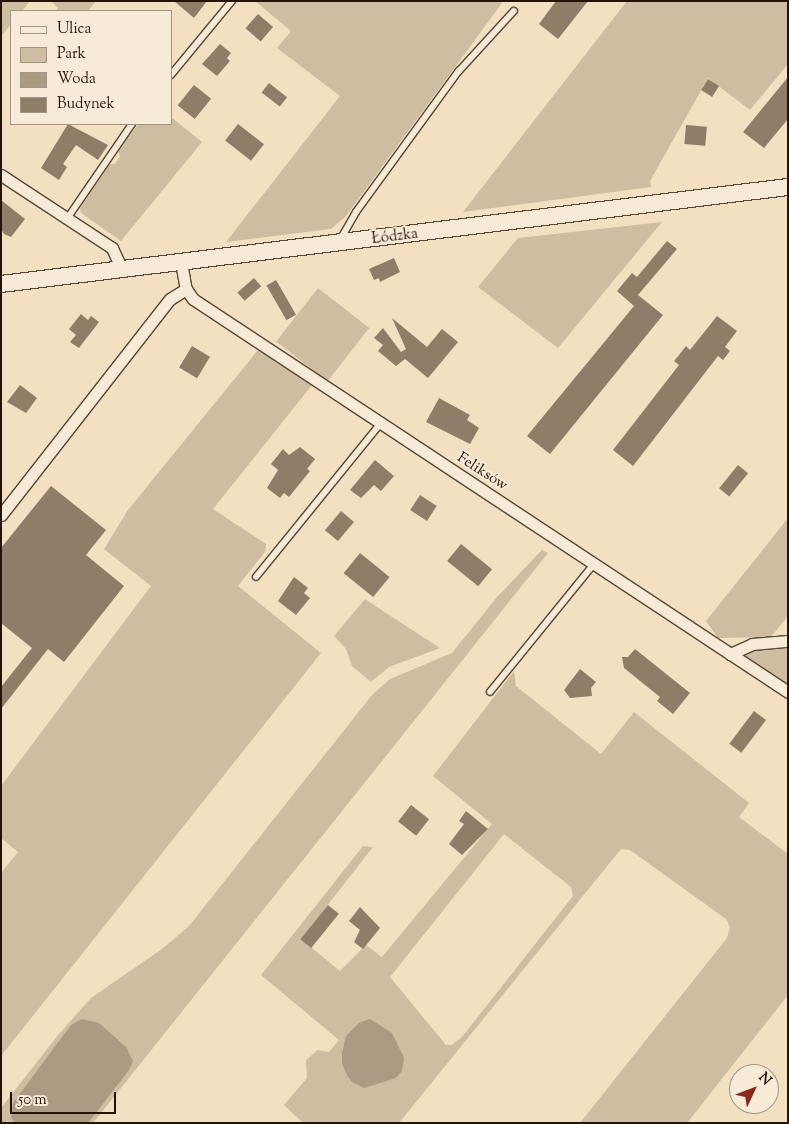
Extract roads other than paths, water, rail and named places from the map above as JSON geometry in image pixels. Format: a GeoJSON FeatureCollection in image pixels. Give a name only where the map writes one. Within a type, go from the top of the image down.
{"type":"FeatureCollection","features":[{"type":"Feature","properties":{"kind":"main road","name":"Łódzka"},"geometry":{"type":"LineString","coordinates":[[1,284],[338,244],[788,187]]}},
{"type":"Feature","properties":{"kind":"street"},"geometry":{"type":"LineString","coordinates":[[1,175],[112,248],[122,269]]}},
{"type":"Feature","properties":{"kind":"street"},"geometry":{"type":"LineString","coordinates":[[1,515],[170,299],[186,289],[181,262]]}},
{"type":"Feature","properties":{"kind":"street","name":"Feliksów"},"geometry":{"type":"LineString","coordinates":[[186,289],[193,299],[788,692]]}},
{"type":"Feature","properties":{"kind":"street"},"geometry":{"type":"LineString","coordinates":[[730,654],[752,644],[788,641]]}},
{"type":"Feature","properties":{"kind":"lane"},"geometry":{"type":"LineString","coordinates":[[172,74],[232,1]]}},
{"type":"Feature","properties":{"kind":"lane"},"geometry":{"type":"LineString","coordinates":[[338,244],[356,212],[459,71],[514,11]]}},
{"type":"Feature","properties":{"kind":"lane"},"geometry":{"type":"LineString","coordinates":[[67,218],[131,125]]}},
{"type":"Feature","properties":{"kind":"lane"},"geometry":{"type":"LineString","coordinates":[[256,577],[381,423]]}},
{"type":"Feature","properties":{"kind":"lane"},"geometry":{"type":"LineString","coordinates":[[490,692],[594,564]]}},
{"type":"Feature","properties":{"kind":"water"},"geometry":{"type":"Polygon","coordinates":[[[82,1019],[99,1023],[126,1047],[133,1061],[129,1070],[88,1123],[15,1123],[11,1118],[13,1103],[71,1025],[82,1019]]]}},
{"type":"Feature","properties":{"kind":"water"},"geometry":{"type":"Polygon","coordinates":[[[370,1019],[392,1033],[404,1058],[402,1071],[396,1078],[364,1088],[352,1082],[347,1075],[342,1064],[342,1053],[346,1036],[359,1023],[370,1019]]]}}]}
